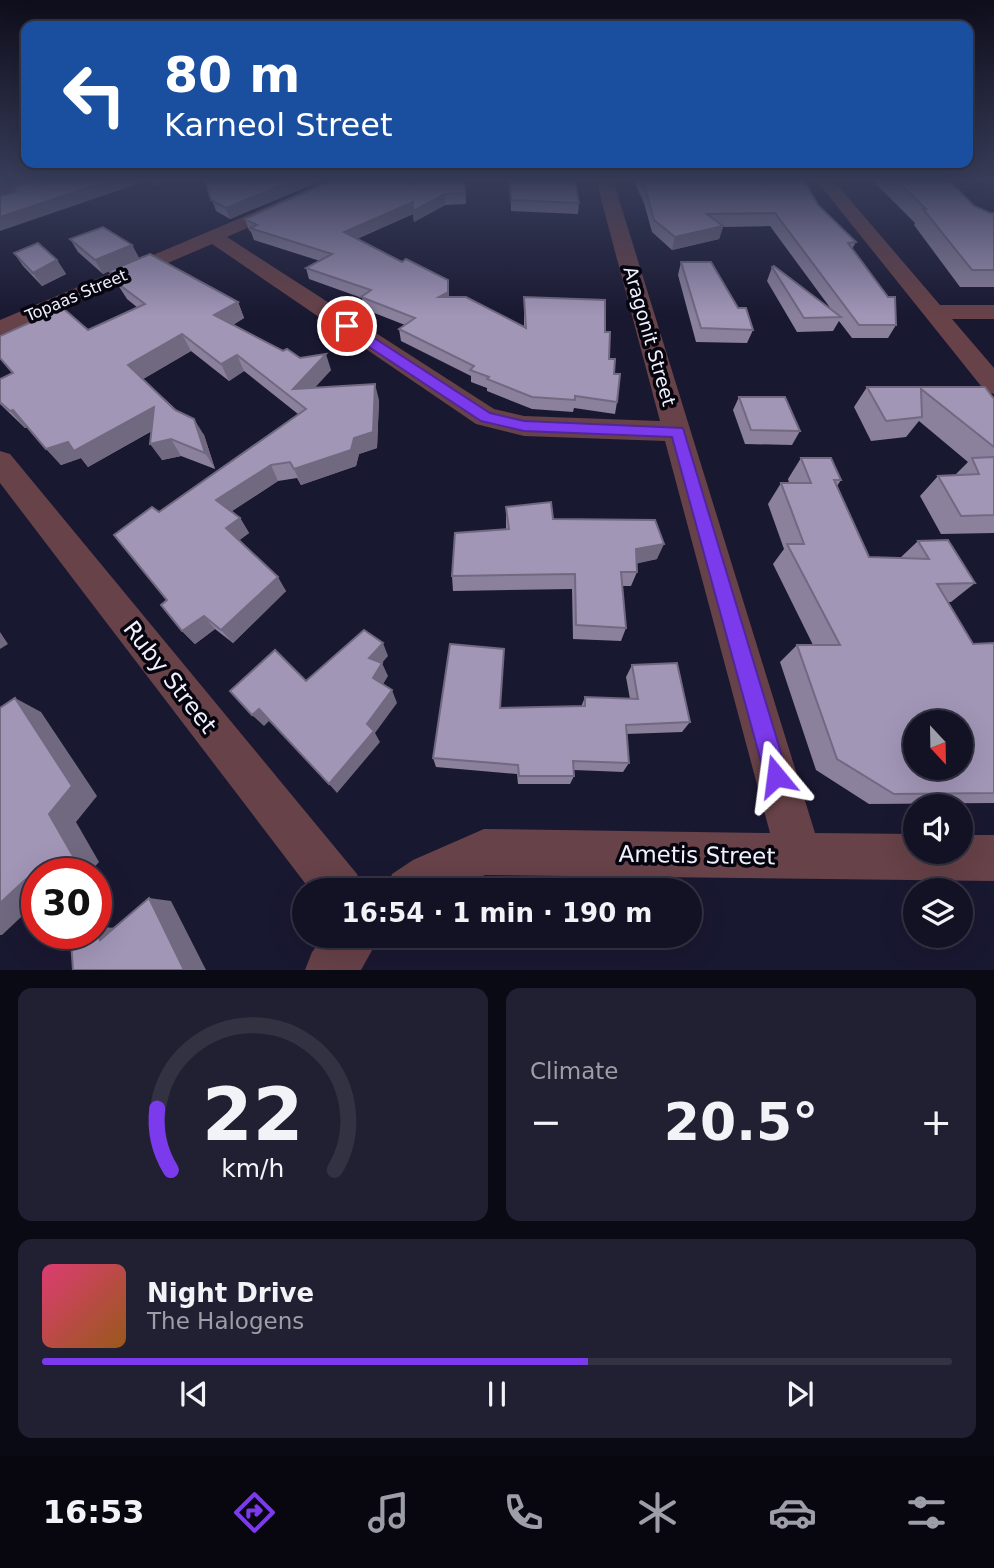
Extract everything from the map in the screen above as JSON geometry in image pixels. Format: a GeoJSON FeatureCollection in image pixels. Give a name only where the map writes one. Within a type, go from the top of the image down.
{"type":"FeatureCollection","features":[{"type":"Feature","properties":{"kind":"street","name":"Topaas Street"},"geometry":{"type":"LineString","coordinates":[[0,328],[237,225]]}},
{"type":"Feature","properties":{"kind":"street","name":"Aragonit Street"},"geometry":{"type":"LineString","coordinates":[[617,225],[799,856]]}},
{"type":"Feature","properties":{"kind":"street"},"geometry":{"type":"LineString","coordinates":[[862,225],[994,385]]}},
{"type":"Feature","properties":{"kind":"street"},"geometry":{"type":"LineString","coordinates":[[212,236],[486,417],[524,426],[678,432]]}},
{"type":"Feature","properties":{"kind":"street"},"geometry":{"type":"LineString","coordinates":[[935,312],[994,312]]}},
{"type":"Feature","properties":{"kind":"street","name":"Ruby Street"},"geometry":{"type":"LineString","coordinates":[[0,462],[330,878]]}},
{"type":"Feature","properties":{"kind":"street","name":"Ametis Street"},"geometry":{"type":"LineString","coordinates":[[426,878],[484,852],[994,858]]}},
{"type":"Feature","properties":{"kind":"street"},"geometry":{"type":"LineString","coordinates":[[330,970],[347,948]]}},
{"type":"Feature","properties":{"kind":"building"},"geometry":{"type":"Polygon","coordinates":[[[256,225],[359,225],[344,232],[402,262],[406,259],[448,280],[448,292],[439,297],[466,297],[526,328],[524,297],[605,300],[605,332],[610,332],[609,359],[615,359],[614,374],[620,374],[617,402],[575,396],[575,400],[532,397],[487,379],[489,377],[470,370],[474,366],[399,329],[415,318],[361,297],[371,290],[306,268],[332,254],[250,228],[256,225]]]}},
{"type":"Feature","properties":{"kind":"building"},"geometry":{"type":"Polygon","coordinates":[[[661,225],[723,226],[675,237],[661,225]]]}},
{"type":"Feature","properties":{"kind":"building"},"geometry":{"type":"Polygon","coordinates":[[[784,225],[839,225],[856,242],[848,243],[888,297],[895,297],[896,325],[859,325],[784,225]]]}},
{"type":"Feature","properties":{"kind":"building"},"geometry":{"type":"Polygon","coordinates":[[[936,225],[994,225],[994,270],[972,270],[936,225]]]}},
{"type":"Feature","properties":{"kind":"building"},"geometry":{"type":"Polygon","coordinates":[[[103,227],[132,245],[95,260],[70,239],[103,227]]]}},
{"type":"Feature","properties":{"kind":"building"},"geometry":{"type":"Polygon","coordinates":[[[38,243],[57,260],[33,273],[14,253],[38,243]]]}},
{"type":"Feature","properties":{"kind":"building"},"geometry":{"type":"Polygon","coordinates":[[[150,254],[238,302],[214,315],[283,351],[287,349],[300,358],[326,354],[293,389],[375,384],[373,432],[354,438],[351,450],[294,469],[290,462],[271,465],[216,500],[240,518],[226,528],[278,577],[221,630],[204,616],[182,631],[161,605],[167,600],[114,535],[152,507],[159,512],[306,409],[237,355],[221,364],[182,334],[128,365],[175,410],[194,419],[205,453],[171,439],[150,444],[154,407],[74,451],[68,442],[46,449],[13,410],[10,411],[0,402],[0,379],[13,373],[0,358],[0,336],[38,319],[33,315],[57,303],[88,330],[145,304],[117,283],[121,281],[109,271],[150,254]]]}},
{"type":"Feature","properties":{"kind":"building"},"geometry":{"type":"Polygon","coordinates":[[[681,262],[711,262],[738,308],[746,308],[753,330],[701,328],[681,262]]]}},
{"type":"Feature","properties":{"kind":"building"},"geometry":{"type":"Polygon","coordinates":[[[772,267],[841,317],[804,318],[772,267]]]}},
{"type":"Feature","properties":{"kind":"building"},"geometry":{"type":"Polygon","coordinates":[[[867,387],[985,387],[994,399],[994,447],[921,389],[922,417],[886,421],[867,387]]]}},
{"type":"Feature","properties":{"kind":"building"},"geometry":{"type":"Polygon","coordinates":[[[739,397],[785,397],[800,431],[751,430],[739,397]]]}},
{"type":"Feature","properties":{"kind":"building"},"geometry":{"type":"Polygon","coordinates":[[[994,457],[994,515],[961,516],[938,476],[979,474],[972,458],[994,457]]]}},
{"type":"Feature","properties":{"kind":"building"},"geometry":{"type":"Polygon","coordinates":[[[801,458],[831,458],[841,480],[834,480],[869,557],[929,559],[918,541],[948,540],[975,583],[937,584],[973,644],[994,643],[994,793],[894,794],[837,759],[797,645],[840,645],[787,544],[804,544],[781,483],[811,483],[801,458]]]}},
{"type":"Feature","properties":{"kind":"building"},"geometry":{"type":"Polygon","coordinates":[[[551,502],[553,519],[655,520],[664,544],[636,549],[637,572],[621,572],[626,628],[576,625],[575,574],[452,576],[455,533],[509,529],[506,507],[551,502]]]}},
{"type":"Feature","properties":{"kind":"building"},"geometry":{"type":"Polygon","coordinates":[[[364,630],[383,643],[369,658],[382,663],[373,678],[392,690],[367,724],[374,731],[329,784],[259,709],[252,715],[230,691],[275,650],[306,681],[364,630]]]}},
{"type":"Feature","properties":{"kind":"building"},"geometry":{"type":"Polygon","coordinates":[[[450,644],[504,649],[500,708],[585,706],[585,697],[638,699],[632,665],[677,663],[690,722],[626,725],[629,763],[573,761],[574,776],[519,776],[518,765],[433,758],[450,644]]]}},
{"type":"Feature","properties":{"kind":"building"},"geometry":{"type":"Polygon","coordinates":[[[15,698],[72,786],[49,814],[73,856],[21,858],[21,884],[0,903],[0,708],[15,698]]]}},
{"type":"Feature","properties":{"kind":"building"},"geometry":{"type":"Polygon","coordinates":[[[149,898],[184,970],[73,970],[72,949],[112,949],[112,930],[149,898]]]}},
{"type":"Feature","properties":{"kind":"route"},"geometry":{"type":"LineString","coordinates":[[347,326],[486,417],[524,426],[678,432],[776,776]]}}]}
